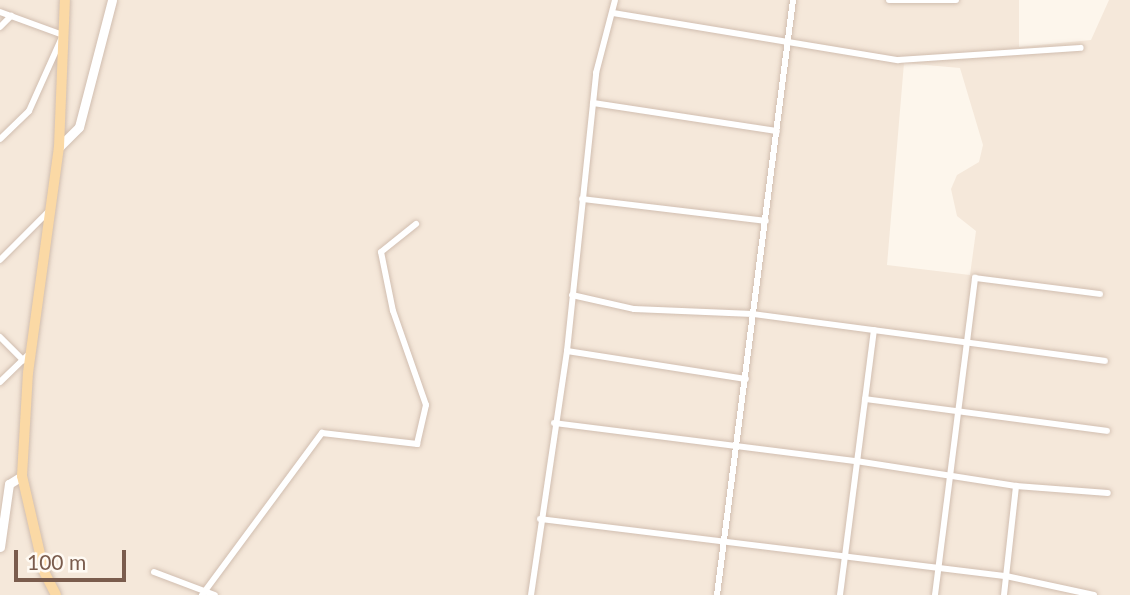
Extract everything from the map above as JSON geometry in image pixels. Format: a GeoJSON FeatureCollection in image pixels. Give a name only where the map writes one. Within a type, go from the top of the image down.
{"type":"FeatureCollection","features":[{"type":"Feature","properties":{"kind":"main road"},"geometry":{"type":"LineString","coordinates":[[56,595],[44,570],[22,476],[27,356],[59,147],[65,0]]}},
{"type":"Feature","properties":{"kind":"street"},"geometry":{"type":"LineString","coordinates":[[59,147],[79,127],[112,0]]}},
{"type":"Feature","properties":{"kind":"street"},"geometry":{"type":"LineString","coordinates":[[531,595],[554,423],[567,351],[596,73],[615,0]]}},
{"type":"Feature","properties":{"kind":"street"},"geometry":{"type":"LineString","coordinates":[[717,595],[793,0]]}},
{"type":"Feature","properties":{"kind":"street"},"geometry":{"type":"LineString","coordinates":[[889,0],[956,0]]}},
{"type":"Feature","properties":{"kind":"street"},"geometry":{"type":"LineString","coordinates":[[0,12],[63,35],[29,111],[0,139]]}},
{"type":"Feature","properties":{"kind":"street"},"geometry":{"type":"LineString","coordinates":[[613,13],[898,60],[1081,48]]}},
{"type":"Feature","properties":{"kind":"street"},"geometry":{"type":"LineString","coordinates":[[0,27],[11,16]]}},
{"type":"Feature","properties":{"kind":"street"},"geometry":{"type":"LineString","coordinates":[[593,103],[777,131]]}},
{"type":"Feature","properties":{"kind":"street"},"geometry":{"type":"LineString","coordinates":[[582,199],[766,221]]}},
{"type":"Feature","properties":{"kind":"street"},"geometry":{"type":"LineString","coordinates":[[0,260],[51,210]]}},
{"type":"Feature","properties":{"kind":"street"},"geometry":{"type":"LineString","coordinates":[[204,593],[322,433],[416,444],[426,405],[393,311],[381,253],[416,224]]}},
{"type":"Feature","properties":{"kind":"street"},"geometry":{"type":"LineString","coordinates":[[935,595],[975,278],[1100,295]]}},
{"type":"Feature","properties":{"kind":"street"},"geometry":{"type":"LineString","coordinates":[[572,295],[634,309],[753,314],[1105,361]]}},
{"type":"Feature","properties":{"kind":"street"},"geometry":{"type":"LineString","coordinates":[[840,595],[874,330]]}},
{"type":"Feature","properties":{"kind":"street"},"geometry":{"type":"LineString","coordinates":[[0,337],[27,356],[0,382]]}},
{"type":"Feature","properties":{"kind":"street"},"geometry":{"type":"LineString","coordinates":[[567,351],[746,379]]}},
{"type":"Feature","properties":{"kind":"street"},"geometry":{"type":"LineString","coordinates":[[864,399],[1107,431]]}},
{"type":"Feature","properties":{"kind":"street"},"geometry":{"type":"LineString","coordinates":[[554,423],[856,461],[1016,486],[1108,493]]}},
{"type":"Feature","properties":{"kind":"street"},"geometry":{"type":"LineString","coordinates":[[0,547],[9,484],[22,476]]}},
{"type":"Feature","properties":{"kind":"street"},"geometry":{"type":"LineString","coordinates":[[1004,595],[1016,486]]}},
{"type":"Feature","properties":{"kind":"street"},"geometry":{"type":"LineString","coordinates":[[540,519],[1006,576],[1094,595]]}},
{"type":"Feature","properties":{"kind":"street"},"geometry":{"type":"LineString","coordinates":[[154,572],[215,595]]}},
{"type":"Feature","properties":{"kind":"shaded area"},"geometry":{"type":"Polygon","coordinates":[[[0,0],[1019,0],[1019,47],[1091,40],[1109,0],[1130,0],[1130,595],[0,595],[0,0]],[[904,63],[887,265],[970,275],[976,231],[957,216],[951,189],[957,175],[979,162],[983,145],[960,68],[904,63]]]}}]}
